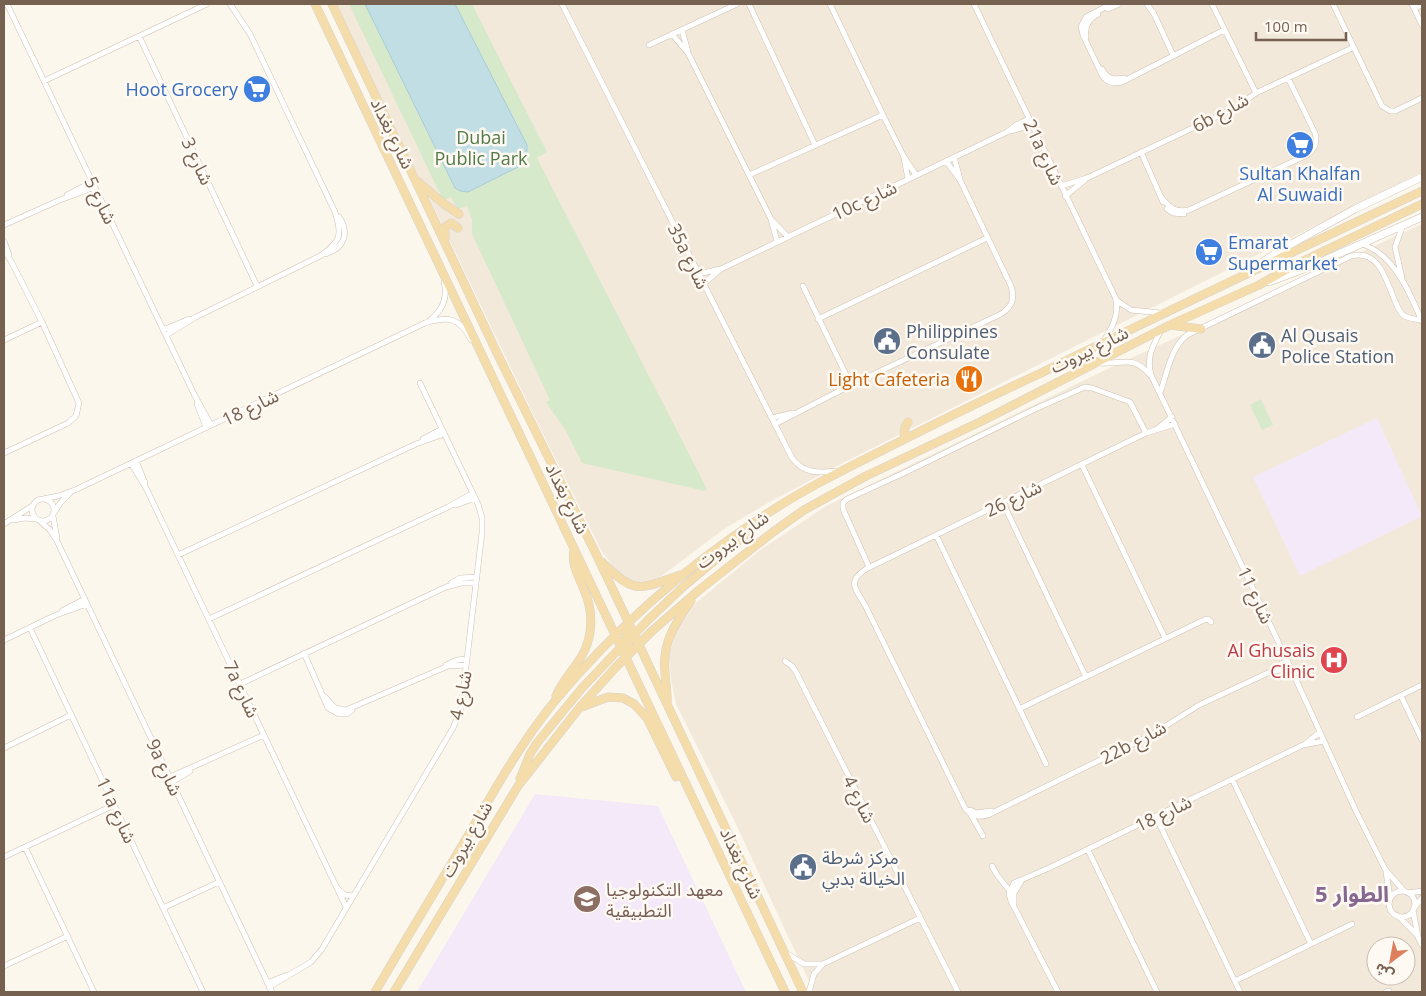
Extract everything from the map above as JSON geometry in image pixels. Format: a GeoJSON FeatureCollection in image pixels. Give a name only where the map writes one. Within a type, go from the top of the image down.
{"type":"FeatureCollection","features":[{"type":"Feature","properties":{"kind":"main road","name":"شارع بغداد"},"geometry":{"type":"LineString","coordinates":[[315,4],[785,992]]}},
{"type":"Feature","properties":{"kind":"main road","name":"شارع بغداد"},"geometry":{"type":"LineString","coordinates":[[332,4],[497,353],[598,558],[804,992]]}},
{"type":"Feature","properties":{"kind":"main road","name":"شارع بيروت"},"geometry":{"type":"LineString","coordinates":[[1249,272],[1290,244],[1422,177]]}},
{"type":"Feature","properties":{"kind":"main road"},"geometry":{"type":"LineString","coordinates":[[415,180],[459,214]]}},
{"type":"Feature","properties":{"kind":"main road","name":"شارع بيروت"},"geometry":{"type":"LineString","coordinates":[[375,992],[506,770],[554,703],[628,623],[685,573],[763,516],[842,470],[1163,313],[1422,191]]}},
{"type":"Feature","properties":{"kind":"main road","name":"شارع بيروت"},"geometry":{"type":"LineString","coordinates":[[394,992],[518,786],[580,707],[639,644],[698,591],[788,521],[817,502],[866,476],[982,421],[1170,325],[1259,285],[1293,266],[1422,204]]}},
{"type":"Feature","properties":{"kind":"main road","name":"شارع بيروت"},"geometry":{"type":"LineString","coordinates":[[1259,285],[1350,253],[1362,244],[1422,216]]}},
{"type":"Feature","properties":{"kind":"main road"},"geometry":{"type":"LineString","coordinates":[[446,242],[445,227],[451,223],[458,228]]}},
{"type":"Feature","properties":{"kind":"main road"},"geometry":{"type":"LineString","coordinates":[[1170,325],[1201,329]]}},
{"type":"Feature","properties":{"kind":"main road"},"geometry":{"type":"LineString","coordinates":[[904,439],[908,422]]}},
{"type":"Feature","properties":{"kind":"main road"},"geometry":{"type":"LineString","coordinates":[[625,658],[628,645],[634,634],[684,586],[747,535],[763,516]]}},
{"type":"Feature","properties":{"kind":"main road"},"geometry":{"type":"LineString","coordinates":[[554,703],[560,687],[580,661],[590,631],[590,610],[574,565],[574,548]]}},
{"type":"Feature","properties":{"kind":"main road"},"geometry":{"type":"LineString","coordinates":[[598,558],[618,578],[636,586],[653,585],[685,573]]}},
{"type":"Feature","properties":{"kind":"main road"},"geometry":{"type":"LineString","coordinates":[[667,705],[668,689],[664,672],[666,645],[675,624],[698,591]]}},
{"type":"Feature","properties":{"kind":"main road"},"geometry":{"type":"LineString","coordinates":[[518,786],[525,766],[537,743],[582,688],[620,648],[626,636],[628,623]]}},
{"type":"Feature","properties":{"kind":"main road"},"geometry":{"type":"LineString","coordinates":[[580,707],[608,697],[623,698],[634,704],[647,718],[686,795],[703,822]]}},
{"type":"Feature","properties":{"kind":"street","name":"شارع 5"},"geometry":{"type":"LineString","coordinates":[[7,4],[209,426]]}},
{"type":"Feature","properties":{"kind":"street"},"geometry":{"type":"LineString","coordinates":[[44,81],[207,4]]}},
{"type":"Feature","properties":{"kind":"street"},"geometry":{"type":"LineString","coordinates":[[164,333],[257,286],[336,250],[344,240],[344,225],[335,212],[250,34],[230,4]]}},
{"type":"Feature","properties":{"kind":"street","name":"35a شارع"},"geometry":{"type":"LineString","coordinates":[[562,4],[792,458],[800,467],[811,472],[842,470]]}},
{"type":"Feature","properties":{"kind":"street"},"geometry":{"type":"LineString","coordinates":[[649,45],[737,4]]}},
{"type":"Feature","properties":{"kind":"street"},"geometry":{"type":"LineString","coordinates":[[749,4],[815,145]]}},
{"type":"Feature","properties":{"kind":"street"},"geometry":{"type":"LineString","coordinates":[[830,4],[904,157],[916,175]]}},
{"type":"Feature","properties":{"kind":"street","name":"21a شارع"},"geometry":{"type":"LineString","coordinates":[[974,4],[1116,299]]}},
{"type":"Feature","properties":{"kind":"street"},"geometry":{"type":"LineString","coordinates":[[1119,4],[1111,5],[1086,17],[1082,25],[1083,35],[1097,63],[1104,73],[1112,79],[1132,76],[1224,30]]}},
{"type":"Feature","properties":{"kind":"street"},"geometry":{"type":"LineString","coordinates":[[1149,4],[1173,55]]}},
{"type":"Feature","properties":{"kind":"street"},"geometry":{"type":"LineString","coordinates":[[1212,4],[1256,92]]}},
{"type":"Feature","properties":{"kind":"street"},"geometry":{"type":"LineString","coordinates":[[1333,4],[1382,106],[1390,111],[1398,110],[1422,98]]}},
{"type":"Feature","properties":{"kind":"street"},"geometry":{"type":"LineString","coordinates":[[1422,5],[1413,6],[1422,24]]}},
{"type":"Feature","properties":{"kind":"street"},"geometry":{"type":"LineString","coordinates":[[682,30],[688,53],[771,218],[777,241]]}},
{"type":"Feature","properties":{"kind":"street"},"geometry":{"type":"LineString","coordinates":[[672,34],[688,53]]}},
{"type":"Feature","properties":{"kind":"street","name":"شارع 3"},"geometry":{"type":"LineString","coordinates":[[139,36],[257,286]]}},
{"type":"Feature","properties":{"kind":"street","name":"6b شارع"},"geometry":{"type":"LineString","coordinates":[[1061,186],[1087,178],[1236,108],[1256,92],[1354,46]]}},
{"type":"Feature","properties":{"kind":"street"},"geometry":{"type":"LineString","coordinates":[[1140,152],[1166,208],[1173,213],[1182,215],[1303,156],[1312,151],[1316,137],[1288,78]]}},
{"type":"Feature","properties":{"kind":"street"},"geometry":{"type":"LineString","coordinates":[[749,175],[883,115]]}},
{"type":"Feature","properties":{"kind":"street","name":"10c شارع"},"geometry":{"type":"LineString","coordinates":[[1007,132],[1029,119]]}},
{"type":"Feature","properties":{"kind":"street","name":"10c شارع"},"geometry":{"type":"LineString","coordinates":[[703,284],[721,269],[787,236],[1007,132],[1032,125]]}},
{"type":"Feature","properties":{"kind":"street"},"geometry":{"type":"LineString","coordinates":[[904,157],[908,179]]}},
{"type":"Feature","properties":{"kind":"street"},"geometry":{"type":"LineString","coordinates":[[775,424],[851,385],[1001,314],[1011,306],[1014,297],[1011,286],[960,180],[954,157]]}},
{"type":"Feature","properties":{"kind":"street"},"geometry":{"type":"LineString","coordinates":[[946,161],[960,180]]}},
{"type":"Feature","properties":{"kind":"street","name":"6b شارع"},"geometry":{"type":"LineString","coordinates":[[1065,196],[1087,178]]}},
{"type":"Feature","properties":{"kind":"street"},"geometry":{"type":"LineString","coordinates":[[4,225],[94,185]]}},
{"type":"Feature","properties":{"kind":"street"},"geometry":{"type":"LineString","coordinates":[[771,218],[787,236]]}},
{"type":"Feature","properties":{"kind":"street"},"geometry":{"type":"LineString","coordinates":[[1403,226],[1396,247],[1403,281]]}},
{"type":"Feature","properties":{"kind":"street"},"geometry":{"type":"LineString","coordinates":[[818,318],[987,238]]}},
{"type":"Feature","properties":{"kind":"street"},"geometry":{"type":"LineString","coordinates":[[4,241],[12,263]]}},
{"type":"Feature","properties":{"kind":"street"},"geometry":{"type":"LineString","coordinates":[[1362,244],[1379,252],[1390,264],[1403,281],[1422,321]]}},
{"type":"Feature","properties":{"kind":"street"},"geometry":{"type":"LineString","coordinates":[[4,250],[42,322],[78,399],[78,412],[68,423],[4,453]]}},
{"type":"Feature","properties":{"kind":"street"},"geometry":{"type":"LineString","coordinates":[[1160,393],[1178,344],[1187,335],[1350,253],[1369,256],[1378,264],[1401,312],[1408,317],[1422,321]]}},
{"type":"Feature","properties":{"kind":"street"},"geometry":{"type":"LineString","coordinates":[[1384,276],[1390,264]]}},
{"type":"Feature","properties":{"kind":"street","name":"شارع 18"},"geometry":{"type":"LineString","coordinates":[[425,323],[437,314],[444,302],[446,292],[442,268]]}},
{"type":"Feature","properties":{"kind":"street","name":"10c شارع"},"geometry":{"type":"LineString","coordinates":[[698,274],[721,269]]}},
{"type":"Feature","properties":{"kind":"street"},"geometry":{"type":"LineString","coordinates":[[802,286],[851,385]]}},
{"type":"Feature","properties":{"kind":"street"},"geometry":{"type":"LineString","coordinates":[[1116,299],[1131,310],[1163,313]]}},
{"type":"Feature","properties":{"kind":"street"},"geometry":{"type":"LineString","coordinates":[[1103,342],[1112,328],[1116,316],[1116,299]]}},
{"type":"Feature","properties":{"kind":"street","name":"شارع 18"},"geometry":{"type":"LineString","coordinates":[[43,499],[75,490],[425,323],[440,318],[446,318],[460,324],[467,332],[486,370],[493,376]]}},
{"type":"Feature","properties":{"kind":"street"},"geometry":{"type":"LineString","coordinates":[[4,340],[42,322]]}},
{"type":"Feature","properties":{"kind":"street","name":"شارع 11"},"geometry":{"type":"LineString","coordinates":[[1161,330],[1150,352],[1148,364],[1151,375],[1385,869],[1390,898]]}},
{"type":"Feature","properties":{"kind":"street","name":"شارع 11"},"geometry":{"type":"LineString","coordinates":[[1099,362],[1130,361],[1141,366],[1151,375]]}},
{"type":"Feature","properties":{"kind":"street","name":"شارع 4"},"geometry":{"type":"LineString","coordinates":[[269,987],[311,962],[319,954],[456,722],[461,709],[483,526],[474,496],[420,383]]}},
{"type":"Feature","properties":{"kind":"street"},"geometry":{"type":"LineString","coordinates":[[869,567],[843,508],[843,503],[847,499],[1085,387],[1130,402],[1146,433]]}},
{"type":"Feature","properties":{"kind":"street"},"geometry":{"type":"LineString","coordinates":[[772,418],[798,412]]}},
{"type":"Feature","properties":{"kind":"street","name":"شارع 26"},"geometry":{"type":"LineString","coordinates":[[1156,429],[1172,417]]}},
{"type":"Feature","properties":{"kind":"street","name":"شارع 26"},"geometry":{"type":"LineString","coordinates":[[962,801],[860,597],[854,589],[854,580],[869,567],[1146,433],[1175,424]]}},
{"type":"Feature","properties":{"kind":"street"},"geometry":{"type":"LineString","coordinates":[[178,555],[443,431]]}},
{"type":"Feature","properties":{"kind":"street","name":"7a شارع"},"geometry":{"type":"LineString","coordinates":[[134,462],[346,907]]}},
{"type":"Feature","properties":{"kind":"street"},"geometry":{"type":"LineString","coordinates":[[1082,465],[1165,638]]}},
{"type":"Feature","properties":{"kind":"street","name":"شارع 18"},"geometry":{"type":"LineString","coordinates":[[54,515],[61,502],[75,490]]}},
{"type":"Feature","properties":{"kind":"street"},"geometry":{"type":"LineString","coordinates":[[209,619],[474,496]]}},
{"type":"Feature","properties":{"kind":"street"},"geometry":{"type":"LineString","coordinates":[[5,523],[21,518],[38,520],[48,521],[54,515],[52,503],[43,499],[36,501],[32,513],[38,520]]}},
{"type":"Feature","properties":{"kind":"street"},"geometry":{"type":"LineString","coordinates":[[1003,503],[1086,676]]}},
{"type":"Feature","properties":{"kind":"street"},"geometry":{"type":"LineString","coordinates":[[5,523],[33,506]]}},
{"type":"Feature","properties":{"kind":"street","name":"9a شارع"},"geometry":{"type":"LineString","coordinates":[[54,515],[57,541]]}},
{"type":"Feature","properties":{"kind":"street","name":"9a شارع"},"geometry":{"type":"LineString","coordinates":[[38,520],[50,530],[57,541],[269,987]]}},
{"type":"Feature","properties":{"kind":"street"},"geometry":{"type":"LineString","coordinates":[[936,535],[1046,764]]}},
{"type":"Feature","properties":{"kind":"street"},"geometry":{"type":"LineString","coordinates":[[240,684],[446,587],[460,578],[477,577]]}},
{"type":"Feature","properties":{"kind":"street"},"geometry":{"type":"LineString","coordinates":[[446,587],[461,583],[476,584]]}},
{"type":"Feature","properties":{"kind":"street"},"geometry":{"type":"LineString","coordinates":[[4,640],[86,602]]}},
{"type":"Feature","properties":{"kind":"street"},"geometry":{"type":"LineString","coordinates":[[1019,709],[1206,619],[1211,622]]}},
{"type":"Feature","properties":{"kind":"street","name":"11a شارع"},"geometry":{"type":"LineString","coordinates":[[30,628],[204,992]]}},
{"type":"Feature","properties":{"kind":"street"},"geometry":{"type":"LineString","coordinates":[[304,653],[325,697],[328,708],[338,714],[347,714],[356,707],[440,670],[455,665],[466,665]]}},
{"type":"Feature","properties":{"kind":"street"},"geometry":{"type":"LineString","coordinates":[[440,670],[454,661],[467,659]]}},
{"type":"Feature","properties":{"kind":"street","name":"22b شارع"},"geometry":{"type":"LineString","coordinates":[[971,814],[980,817],[996,810],[1152,734],[1199,705],[1270,672],[1287,660]]}},
{"type":"Feature","properties":{"kind":"street","name":"شارع 4"},"geometry":{"type":"LineString","coordinates":[[785,661],[796,672],[958,992]]}},
{"type":"Feature","properties":{"kind":"street","name":"22b شارع"},"geometry":{"type":"LineString","coordinates":[[1270,672],[1290,668]]}},
{"type":"Feature","properties":{"kind":"street"},"geometry":{"type":"LineString","coordinates":[[1357,717],[1422,685]]}},
{"type":"Feature","properties":{"kind":"street"},"geometry":{"type":"LineString","coordinates":[[1401,696],[1422,740]]}},
{"type":"Feature","properties":{"kind":"street"},"geometry":{"type":"LineString","coordinates":[[4,748],[72,715]]}},
{"type":"Feature","properties":{"kind":"street","name":"شارع 18"},"geometry":{"type":"LineString","coordinates":[[1303,746],[1320,732]]}},
{"type":"Feature","properties":{"kind":"street"},"geometry":{"type":"LineString","coordinates":[[171,780],[264,735]]}},
{"type":"Feature","properties":{"kind":"street","name":"شارع 18"},"geometry":{"type":"LineString","coordinates":[[1010,890],[1014,883],[1088,850],[1232,779],[1303,746],[1324,741]]}},
{"type":"Feature","properties":{"kind":"street"},"geometry":{"type":"LineString","coordinates":[[1232,779],[1311,944]]}},
{"type":"Feature","properties":{"kind":"street"},"geometry":{"type":"LineString","coordinates":[[962,801],[983,836]]}},
{"type":"Feature","properties":{"kind":"street","name":"22b شارع"},"geometry":{"type":"LineString","coordinates":[[962,801],[968,809],[976,813],[996,810]]}},
{"type":"Feature","properties":{"kind":"street"},"geometry":{"type":"LineString","coordinates":[[4,857],[114,805]]}},
{"type":"Feature","properties":{"kind":"street"},"geometry":{"type":"LineString","coordinates":[[1156,817],[1240,992]]}},
{"type":"Feature","properties":{"kind":"street"},"geometry":{"type":"LineString","coordinates":[[25,847],[94,992]]}},
{"type":"Feature","properties":{"kind":"street"},"geometry":{"type":"LineString","coordinates":[[1088,850],[1157,992]]}},
{"type":"Feature","properties":{"kind":"street"},"geometry":{"type":"LineString","coordinates":[[992,866],[1010,890],[1010,898],[1058,992]]}},
{"type":"Feature","properties":{"kind":"street","name":"شارع 11"},"geometry":{"type":"LineString","coordinates":[[1385,869],[1406,892]]}},
{"type":"Feature","properties":{"kind":"street"},"geometry":{"type":"LineString","coordinates":[[1015,908],[1014,893],[1017,885],[1023,880]]}},
{"type":"Feature","properties":{"kind":"street"},"geometry":{"type":"LineString","coordinates":[[163,908],[219,882]]}},
{"type":"Feature","properties":{"kind":"street"},"geometry":{"type":"LineString","coordinates":[[336,887],[345,895],[353,896]]}},
{"type":"Feature","properties":{"kind":"street"},"geometry":{"type":"LineString","coordinates":[[1418,936],[1391,911],[1389,902],[1396,892],[1422,891]]}},
{"type":"Feature","properties":{"kind":"street"},"geometry":{"type":"LineString","coordinates":[[1406,892],[1414,899],[1413,909],[1418,936],[1422,944]]}},
{"type":"Feature","properties":{"kind":"street"},"geometry":{"type":"LineString","coordinates":[[1398,916],[1405,916],[1422,898]]}},
{"type":"Feature","properties":{"kind":"street"},"geometry":{"type":"LineString","coordinates":[[809,992],[814,974],[823,964],[920,918]]}},
{"type":"Feature","properties":{"kind":"street"},"geometry":{"type":"LineString","coordinates":[[1235,981],[1352,924]]}},
{"type":"Feature","properties":{"kind":"street"},"geometry":{"type":"LineString","coordinates":[[4,966],[68,936]]}},
{"type":"Feature","properties":{"kind":"street"},"geometry":{"type":"LineString","coordinates":[[784,952],[804,964],[823,964]]}},
{"type":"Feature","properties":{"kind":"shaded area"},"geometry":{"type":"Polygon","coordinates":[[[336,4],[1422,4],[1422,172],[839,465],[724,529],[655,581],[639,583],[624,578],[618,573],[602,552],[530,408],[336,4]]]}},
{"type":"Feature","properties":{"kind":"shaded area","name":"الطوار 5"},"geometry":{"type":"Polygon","coordinates":[[[1422,224],[1422,992],[814,992],[733,818],[676,704],[669,656],[675,635],[697,602],[759,551],[826,506],[1099,373],[1422,224]]]}},
{"type":"Feature","properties":{"kind":"shaded area"},"geometry":{"type":"Polygon","coordinates":[[[1377,418],[1422,516],[1300,576],[1253,477],[1377,418]]]}},
{"type":"Feature","properties":{"kind":"shaded area","name":"معهد التكنولوجيا التطبيقية"},"geometry":{"type":"Polygon","coordinates":[[[535,794],[658,806],[746,992],[417,992],[535,794]]]}},
{"type":"Feature","properties":{"kind":"green space","name":"Dubai Public Park"},"geometry":{"type":"Polygon","coordinates":[[[349,4],[472,4],[547,152],[537,158],[707,489],[705,491],[582,463],[566,431],[546,402],[550,400],[472,234],[472,220],[467,206],[457,209],[451,197],[443,200],[349,4]]]}},
{"type":"Feature","properties":{"kind":"green space"},"geometry":{"type":"Polygon","coordinates":[[[1261,399],[1273,425],[1262,430],[1250,405],[1261,399]]]}},
{"type":"Feature","properties":{"kind":"water"},"geometry":{"type":"Polygon","coordinates":[[[365,4],[455,4],[527,145],[527,154],[520,166],[468,192],[455,188],[365,4]]]}},
{"type":"Feature","properties":{"kind":"place","name":"Hoot Grocery"},"geometry":{"type":"Point","coordinates":[257,89]}},
{"type":"Feature","properties":{"kind":"place","name":"Sultan Khalfan Al Suwaidi"},"geometry":{"type":"Point","coordinates":[1300,145]}},
{"type":"Feature","properties":{"kind":"place","name":"Emarat Supermarket"},"geometry":{"type":"Point","coordinates":[1209,252]}},
{"type":"Feature","properties":{"kind":"place","name":"Philippines Consulate"},"geometry":{"type":"Point","coordinates":[887,341]}},
{"type":"Feature","properties":{"kind":"place","name":"Al Qusais Police Station"},"geometry":{"type":"Point","coordinates":[1262,345]}},
{"type":"Feature","properties":{"kind":"place","name":"Light Cafeteria"},"geometry":{"type":"Point","coordinates":[969,379]}},
{"type":"Feature","properties":{"kind":"place","name":"Al Ghusais Clinic"},"geometry":{"type":"Point","coordinates":[1334,660]}},
{"type":"Feature","properties":{"kind":"place","name":"مركز شرطة الخيالة بدبي"},"geometry":{"type":"Point","coordinates":[803,867]}},
{"type":"Feature","properties":{"kind":"place","name":"معهد التكنولوجيا التطبيقية"},"geometry":{"type":"Point","coordinates":[587,899]}},
{"type":"Feature","properties":{"kind":"district","name":"الطوار 5"},"geometry":{"type":"Point","coordinates":[1352,893]}}]}
